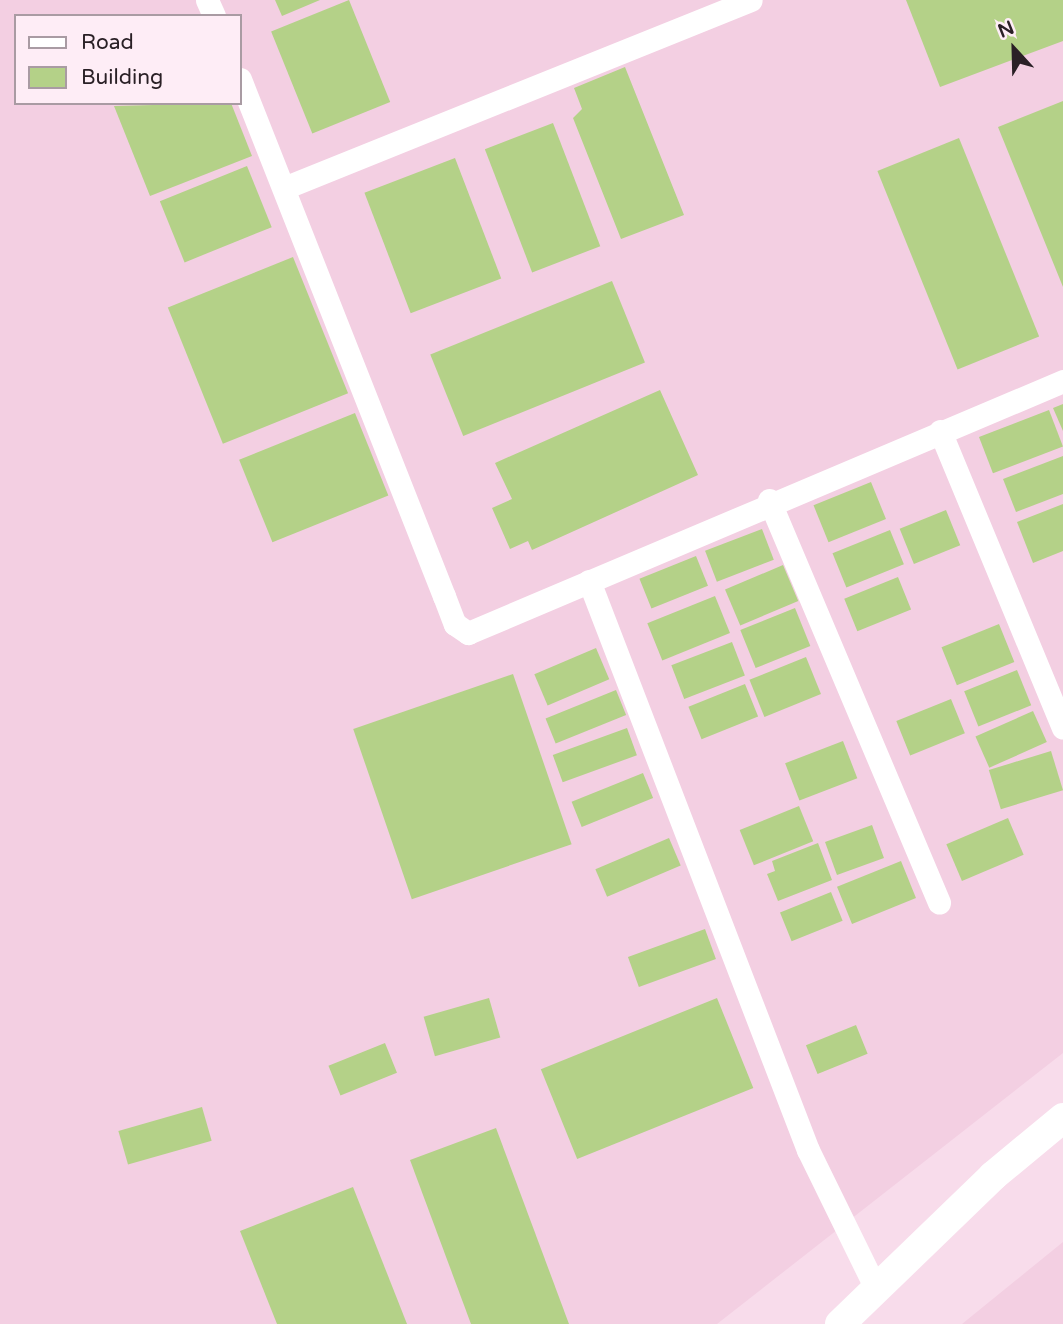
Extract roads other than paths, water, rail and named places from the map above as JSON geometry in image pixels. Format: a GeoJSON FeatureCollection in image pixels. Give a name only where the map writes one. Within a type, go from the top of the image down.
{"type":"FeatureCollection","features":[{"type":"Feature","properties":{"kind":"street"},"geometry":{"type":"LineString","coordinates":[[284,188],[751,0]]}},
{"type":"Feature","properties":{"kind":"street"},"geometry":{"type":"LineString","coordinates":[[242,84],[456,624],[478,632],[769,500],[1063,381]]}},
{"type":"Feature","properties":{"kind":"street"},"geometry":{"type":"LineString","coordinates":[[940,431],[1063,728]]}},
{"type":"Feature","properties":{"kind":"street"},"geometry":{"type":"LineString","coordinates":[[769,500],[939,903]]}},
{"type":"Feature","properties":{"kind":"street"},"geometry":{"type":"LineString","coordinates":[[589,581],[808,1150],[876,1289]]}},
{"type":"Feature","properties":{"kind":"street"},"geometry":{"type":"LineString","coordinates":[[840,1324],[1063,1118]]}}]}
